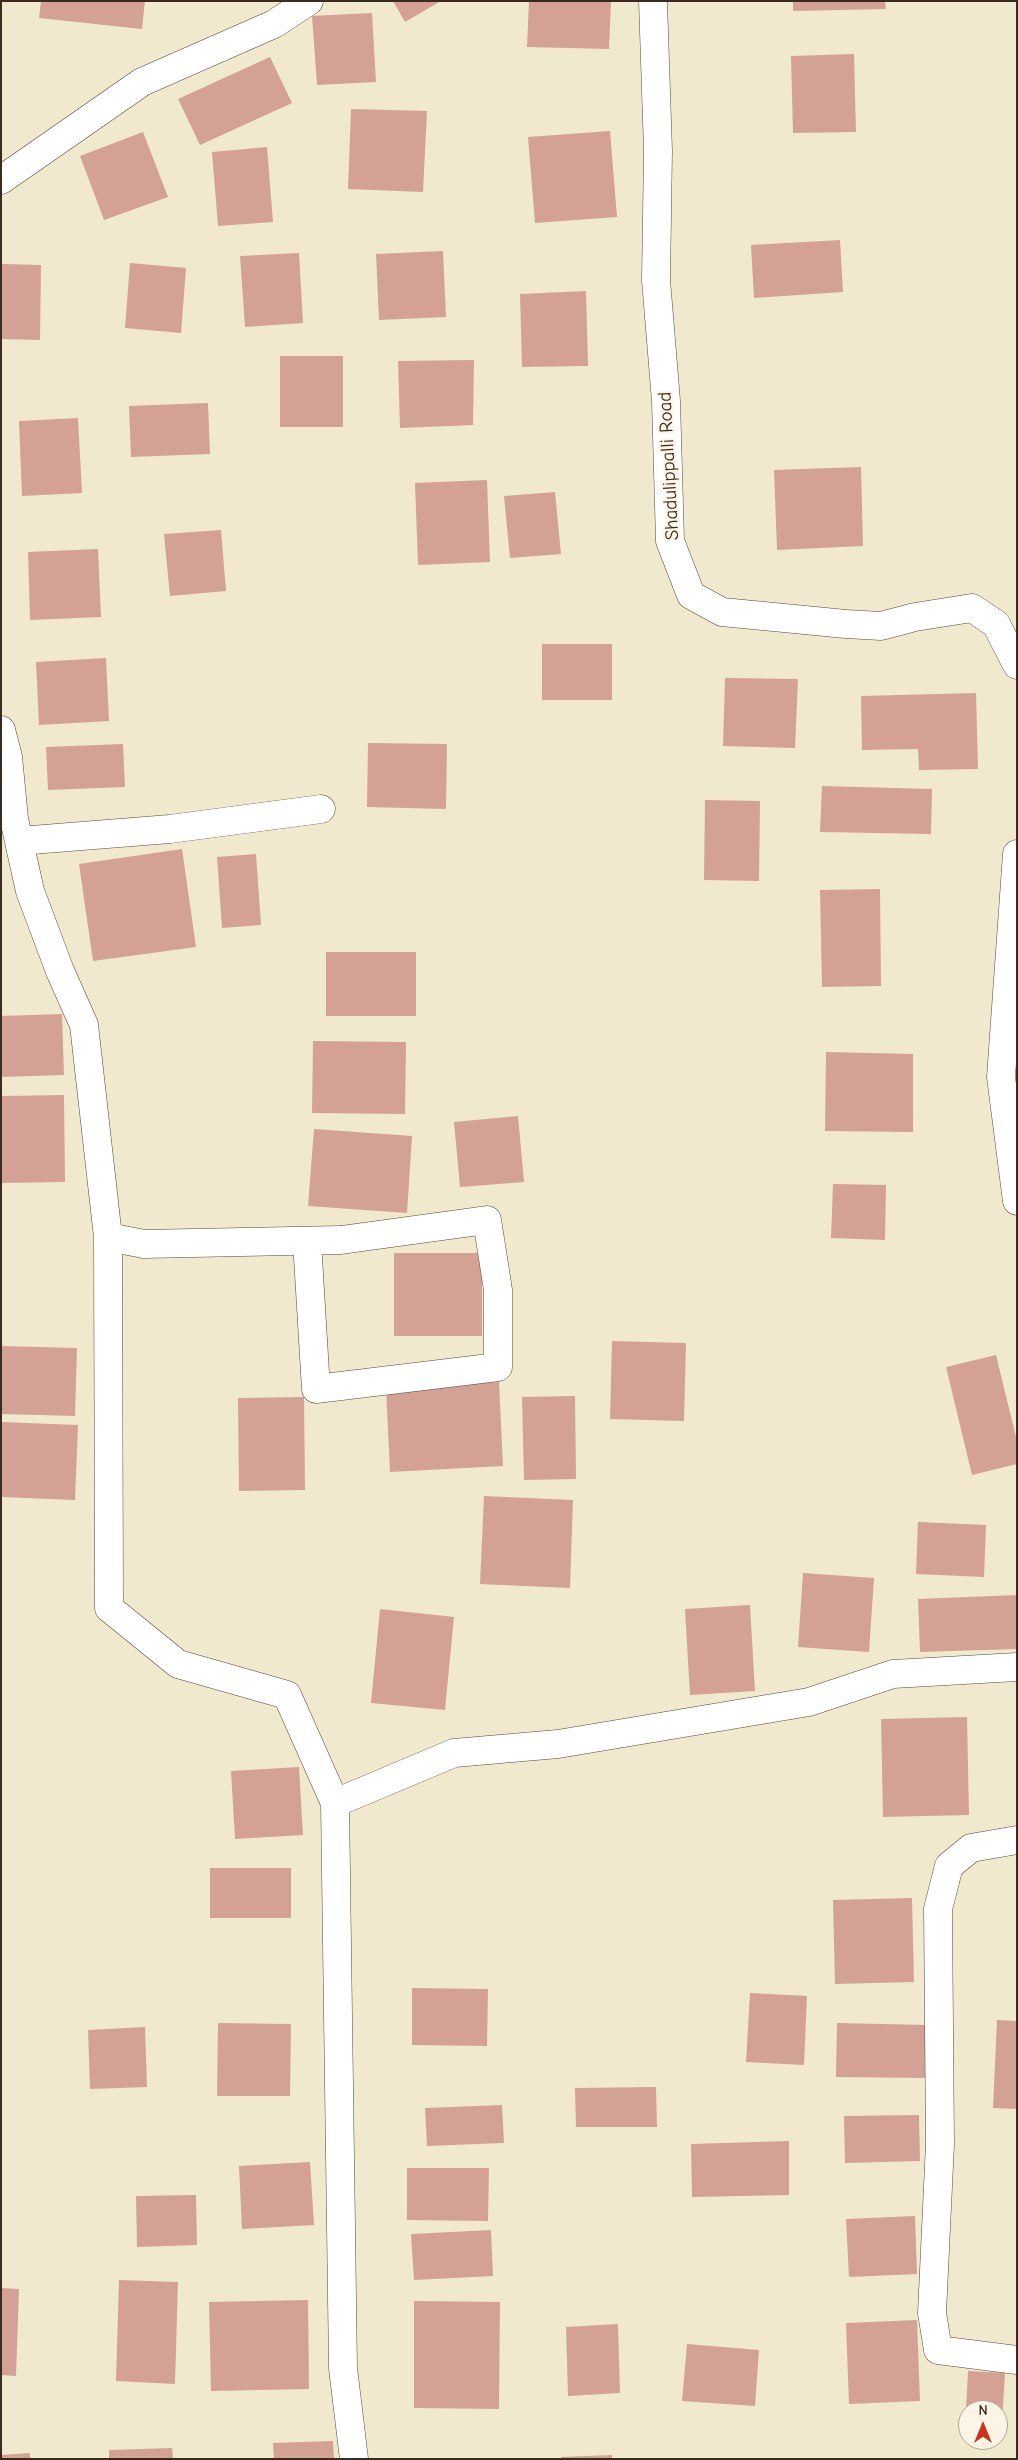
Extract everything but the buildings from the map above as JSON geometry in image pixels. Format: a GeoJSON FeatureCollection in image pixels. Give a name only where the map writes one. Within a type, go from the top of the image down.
{"type":"FeatureCollection","features":[{"type":"Feature","properties":{"kind":"street"},"geometry":{"type":"LineString","coordinates":[[1,180],[142,82],[274,24],[309,1]]}},
{"type":"Feature","properties":{"kind":"street","name":"Shadulippalli Road"},"geometry":{"type":"LineString","coordinates":[[653,1],[658,151],[656,280],[666,400],[670,541],[691,596],[722,612],[881,626],[915,617],[972,608],[996,624],[1017,665]]}},
{"type":"Feature","properties":{"kind":"street"},"geometry":{"type":"LineString","coordinates":[[1,730],[8,757],[14,818],[30,891],[60,971],[84,1025],[108,1237],[109,1608],[178,1664],[288,1695],[335,1803],[343,2368],[354,2459]]}},
{"type":"Feature","properties":{"kind":"street"},"geometry":{"type":"LineString","coordinates":[[19,841],[170,829],[321,809]]}},
{"type":"Feature","properties":{"kind":"street"},"geometry":{"type":"LineString","coordinates":[[1017,854],[1001,1078],[1017,1201]]}},
{"type":"Feature","properties":{"kind":"street"},"geometry":{"type":"LineString","coordinates":[[108,1237],[144,1244],[307,1242],[341,1240],[487,1220],[498,1290],[498,1367],[316,1388],[307,1242]]}},
{"type":"Feature","properties":{"kind":"street"},"geometry":{"type":"LineString","coordinates":[[335,1803],[454,1753],[558,1744],[809,1702],[893,1674],[1017,1668]]}},
{"type":"Feature","properties":{"kind":"street"},"geometry":{"type":"LineString","coordinates":[[1017,1840],[971,1848],[949,1866],[938,1909],[940,2144],[932,2313],[938,2350],[1017,2360]]}}]}
